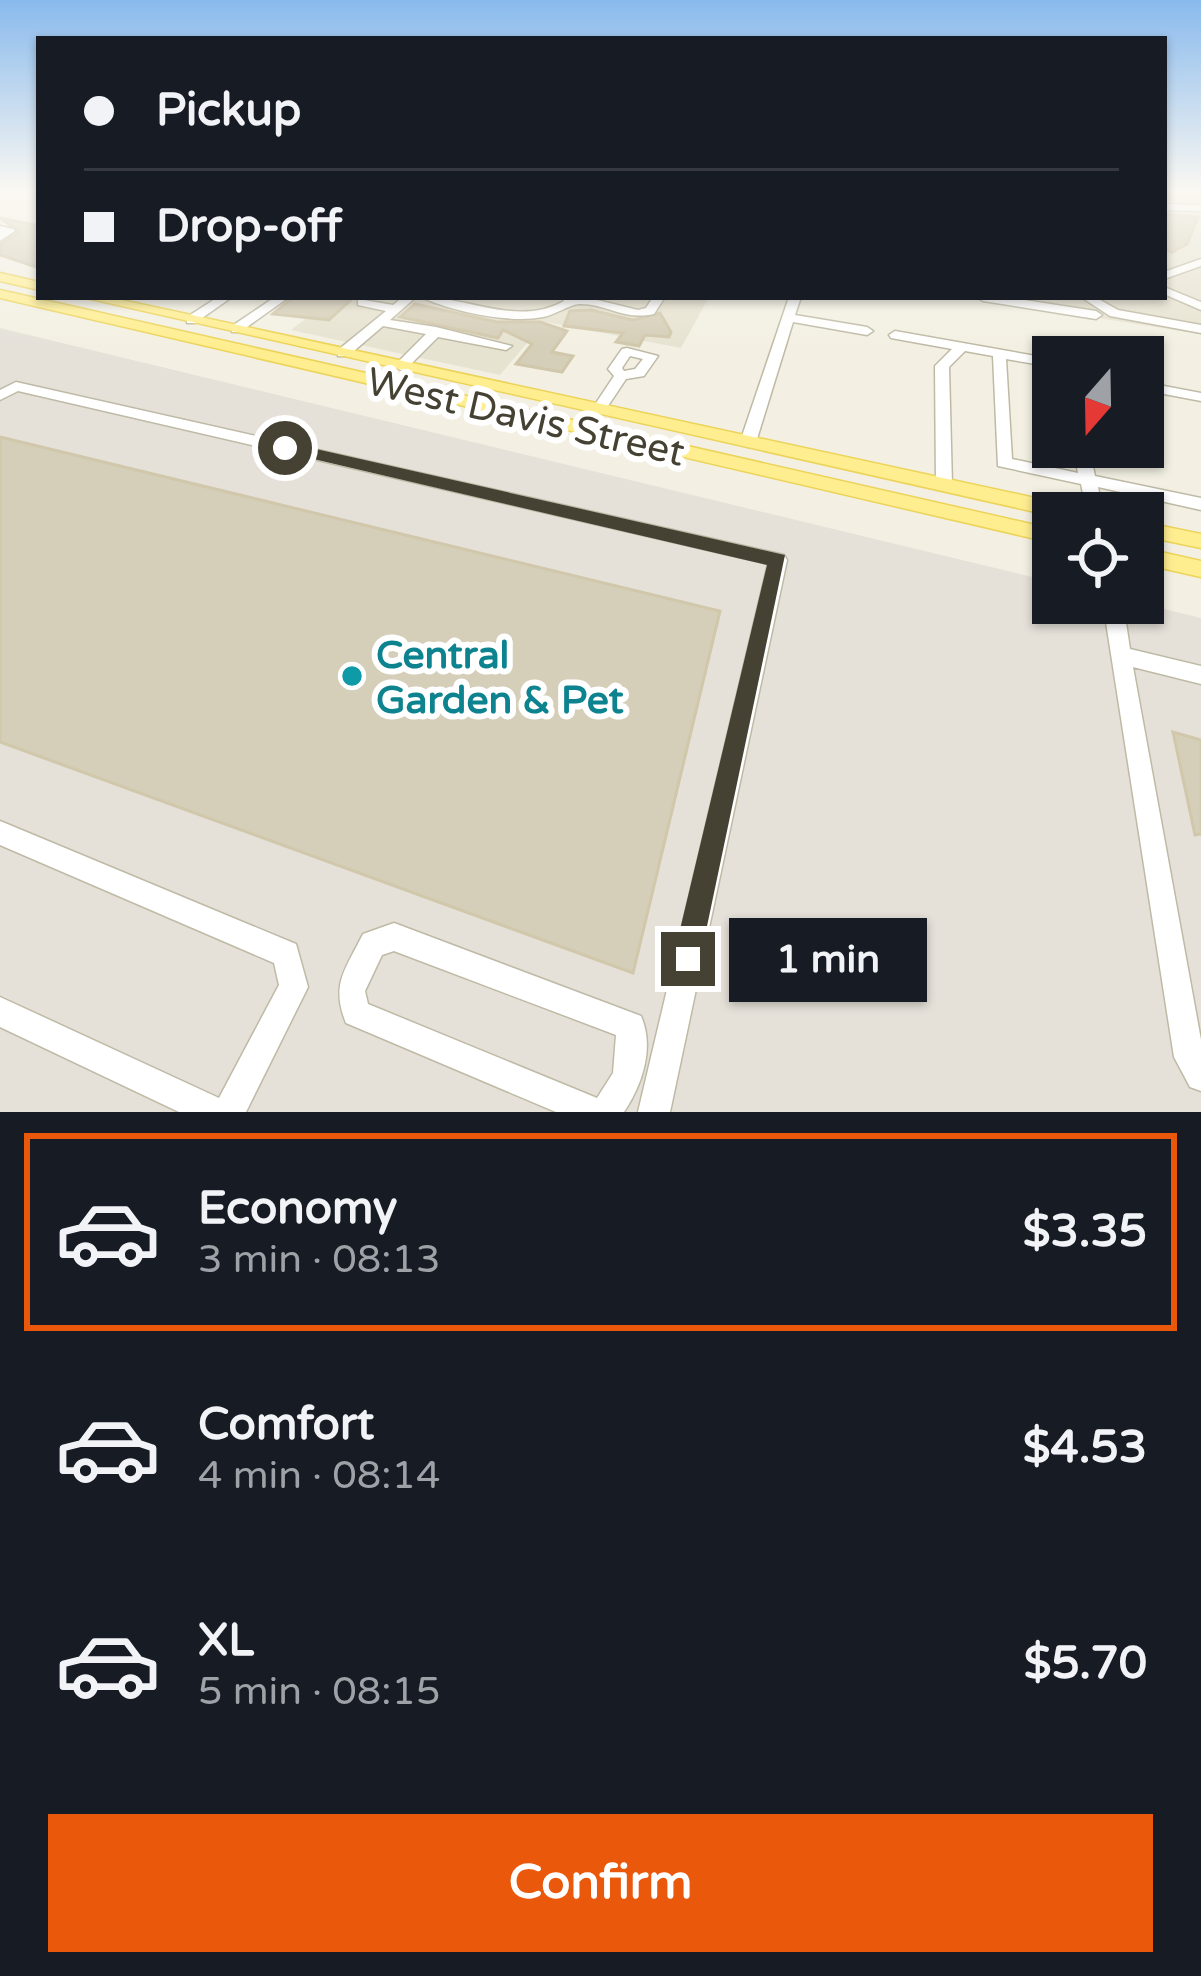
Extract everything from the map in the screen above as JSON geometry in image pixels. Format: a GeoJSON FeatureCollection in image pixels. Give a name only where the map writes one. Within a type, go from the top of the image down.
{"type":"FeatureCollection","features":[{"type":"Feature","properties":{"kind":"main road"},"geometry":{"type":"LineString","coordinates":[[0,277],[36,285]]}},
{"type":"Feature","properties":{"kind":"main road","name":"West Davis Street"},"geometry":{"type":"LineString","coordinates":[[0,294],[36,297]]}},
{"type":"Feature","properties":{"kind":"main road","name":"West Davis Street"},"geometry":{"type":"LineString","coordinates":[[96,302],[1032,504]]}},
{"type":"Feature","properties":{"kind":"main road","name":"West Davis Street"},"geometry":{"type":"LineString","coordinates":[[96,302],[324,369],[1032,531]]}},
{"type":"Feature","properties":{"kind":"main road"},"geometry":{"type":"LineString","coordinates":[[324,369],[343,353]]}},
{"type":"Feature","properties":{"kind":"main road"},"geometry":{"type":"LineString","coordinates":[[563,424],[577,404]]}},
{"type":"Feature","properties":{"kind":"main road"},"geometry":{"type":"LineString","coordinates":[[1164,534],[1201,542]]}},
{"type":"Feature","properties":{"kind":"main road"},"geometry":{"type":"LineString","coordinates":[[1164,561],[1201,569]]}},
{"type":"Feature","properties":{"kind":"street"},"geometry":{"type":"LineString","coordinates":[[1167,275],[1197,267]]}},
{"type":"Feature","properties":{"kind":"street"},"geometry":{"type":"LineString","coordinates":[[1167,291],[1201,306]]}},
{"type":"Feature","properties":{"kind":"street"},"geometry":{"type":"LineString","coordinates":[[191,320],[221,300]]}},
{"type":"Feature","properties":{"kind":"street"},"geometry":{"type":"LineString","coordinates":[[236,329],[280,300]]}},
{"type":"Feature","properties":{"kind":"street"},"geometry":{"type":"LineString","coordinates":[[343,353],[406,300]]}},
{"type":"Feature","properties":{"kind":"street"},"geometry":{"type":"LineString","coordinates":[[441,300],[530,319],[559,313],[569,300]]}},
{"type":"Feature","properties":{"kind":"street"},"geometry":{"type":"LineString","coordinates":[[580,300],[645,314],[657,300]]}},
{"type":"Feature","properties":{"kind":"street"},"geometry":{"type":"LineString","coordinates":[[748,442],[795,300]]}},
{"type":"Feature","properties":{"kind":"street"},"geometry":{"type":"LineString","coordinates":[[1002,300],[1096,315]]}},
{"type":"Feature","properties":{"kind":"street"},"geometry":{"type":"LineString","coordinates":[[1093,300],[1114,314],[1201,329]]}},
{"type":"Feature","properties":{"kind":"street"},"geometry":{"type":"LineString","coordinates":[[362,302],[396,309]]}},
{"type":"Feature","properties":{"kind":"street"},"geometry":{"type":"LineString","coordinates":[[790,317],[867,331]]}},
{"type":"Feature","properties":{"kind":"street"},"geometry":{"type":"LineString","coordinates":[[381,322],[506,346]]}},
{"type":"Feature","properties":{"kind":"street"},"geometry":{"type":"LineString","coordinates":[[401,366],[436,331]]}},
{"type":"Feature","properties":{"kind":"street"},"geometry":{"type":"LineString","coordinates":[[895,335],[1032,359]]}},
{"type":"Feature","properties":{"kind":"street"},"geometry":{"type":"LineString","coordinates":[[944,485],[942,366],[962,347]]}},
{"type":"Feature","properties":{"kind":"street"},"geometry":{"type":"LineString","coordinates":[[999,353],[1004,463],[1201,504]]}},
{"type":"Feature","properties":{"kind":"street"},"geometry":{"type":"LineString","coordinates":[[599,409],[621,375]]}},
{"type":"Feature","properties":{"kind":"street"},"geometry":{"type":"LineString","coordinates":[[5,389],[778,560],[647,1094]]}},
{"type":"Feature","properties":{"kind":"street"},"geometry":{"type":"LineString","coordinates":[[1164,390],[1201,397]]}},
{"type":"Feature","properties":{"kind":"street"},"geometry":{"type":"LineString","coordinates":[[1085,468],[1091,492]]}},
{"type":"Feature","properties":{"kind":"street"},"geometry":{"type":"LineString","coordinates":[[1116,624],[1189,1057],[1201,1076]]}},
{"type":"Feature","properties":{"kind":"street"},"geometry":{"type":"LineString","coordinates":[[1121,655],[1201,675]]}},
{"type":"Feature","properties":{"kind":"street"},"geometry":{"type":"LineString","coordinates":[[0,833],[286,954],[294,987],[229,1112]]}},
{"type":"Feature","properties":{"kind":"street"},"geometry":{"type":"LineString","coordinates":[[594,1112],[356,1013],[351,990],[373,944],[394,937],[631,1026],[647,1094]]}},
{"type":"Feature","properties":{"kind":"street"},"geometry":{"type":"LineString","coordinates":[[0,1012],[214,1112]]}},
{"type":"Feature","properties":{"kind":"street"},"geometry":{"type":"LineString","coordinates":[[606,1112],[647,1094]]}},
{"type":"Feature","properties":{"kind":"shaded area"},"geometry":{"type":"Polygon","coordinates":[[[1167,242],[1201,242],[1201,334],[982,300],[1167,300],[1167,242]]]}},
{"type":"Feature","properties":{"kind":"shaded area"},"geometry":{"type":"Polygon","coordinates":[[[330,300],[707,300],[681,348],[545,322],[500,375],[291,330],[330,300]]]}},
{"type":"Feature","properties":{"kind":"shaded area"},"geometry":{"type":"Polygon","coordinates":[[[0,328],[1032,577],[1032,624],[1164,624],[1164,609],[1201,618],[1201,1112],[0,1112],[0,328]]]}},
{"type":"Feature","properties":{"kind":"building"},"geometry":{"type":"Polygon","coordinates":[[[36,242],[36,267],[0,255],[0,245],[36,242]]]}},
{"type":"Feature","properties":{"kind":"building"},"geometry":{"type":"Polygon","coordinates":[[[1167,242],[1188,242],[1187,244],[1167,250],[1167,242]]]}},
{"type":"Feature","properties":{"kind":"building"},"geometry":{"type":"Polygon","coordinates":[[[289,300],[351,300],[329,320],[273,314],[289,300]]]}},
{"type":"Feature","properties":{"kind":"building"},"geometry":{"type":"Polygon","coordinates":[[[415,304],[497,322],[540,322],[567,331],[552,352],[573,356],[562,372],[516,364],[532,344],[503,330],[498,338],[400,317],[415,304]]]}},
{"type":"Feature","properties":{"kind":"building"},"geometry":{"type":"Polygon","coordinates":[[[591,310],[633,320],[660,313],[671,332],[669,337],[645,335],[639,346],[616,342],[623,333],[564,326],[570,311],[591,310]]]}},
{"type":"Feature","properties":{"kind":"building","name":"Central Garden & Pet"},"geometry":{"type":"Polygon","coordinates":[[[0,437],[720,611],[633,973],[0,742],[0,437]]]}},
{"type":"Feature","properties":{"kind":"building"},"geometry":{"type":"Polygon","coordinates":[[[1173,732],[1201,740],[1201,834],[1195,835],[1173,732]]]}},
{"type":"Feature","properties":{"kind":"place","name":"Central Garden & Pet"},"geometry":{"type":"Point","coordinates":[352,676]}},
{"type":"Feature","properties":{"kind":"route"},"geometry":{"type":"LineString","coordinates":[[285,448],[778,560],[688,959]]}}]}
